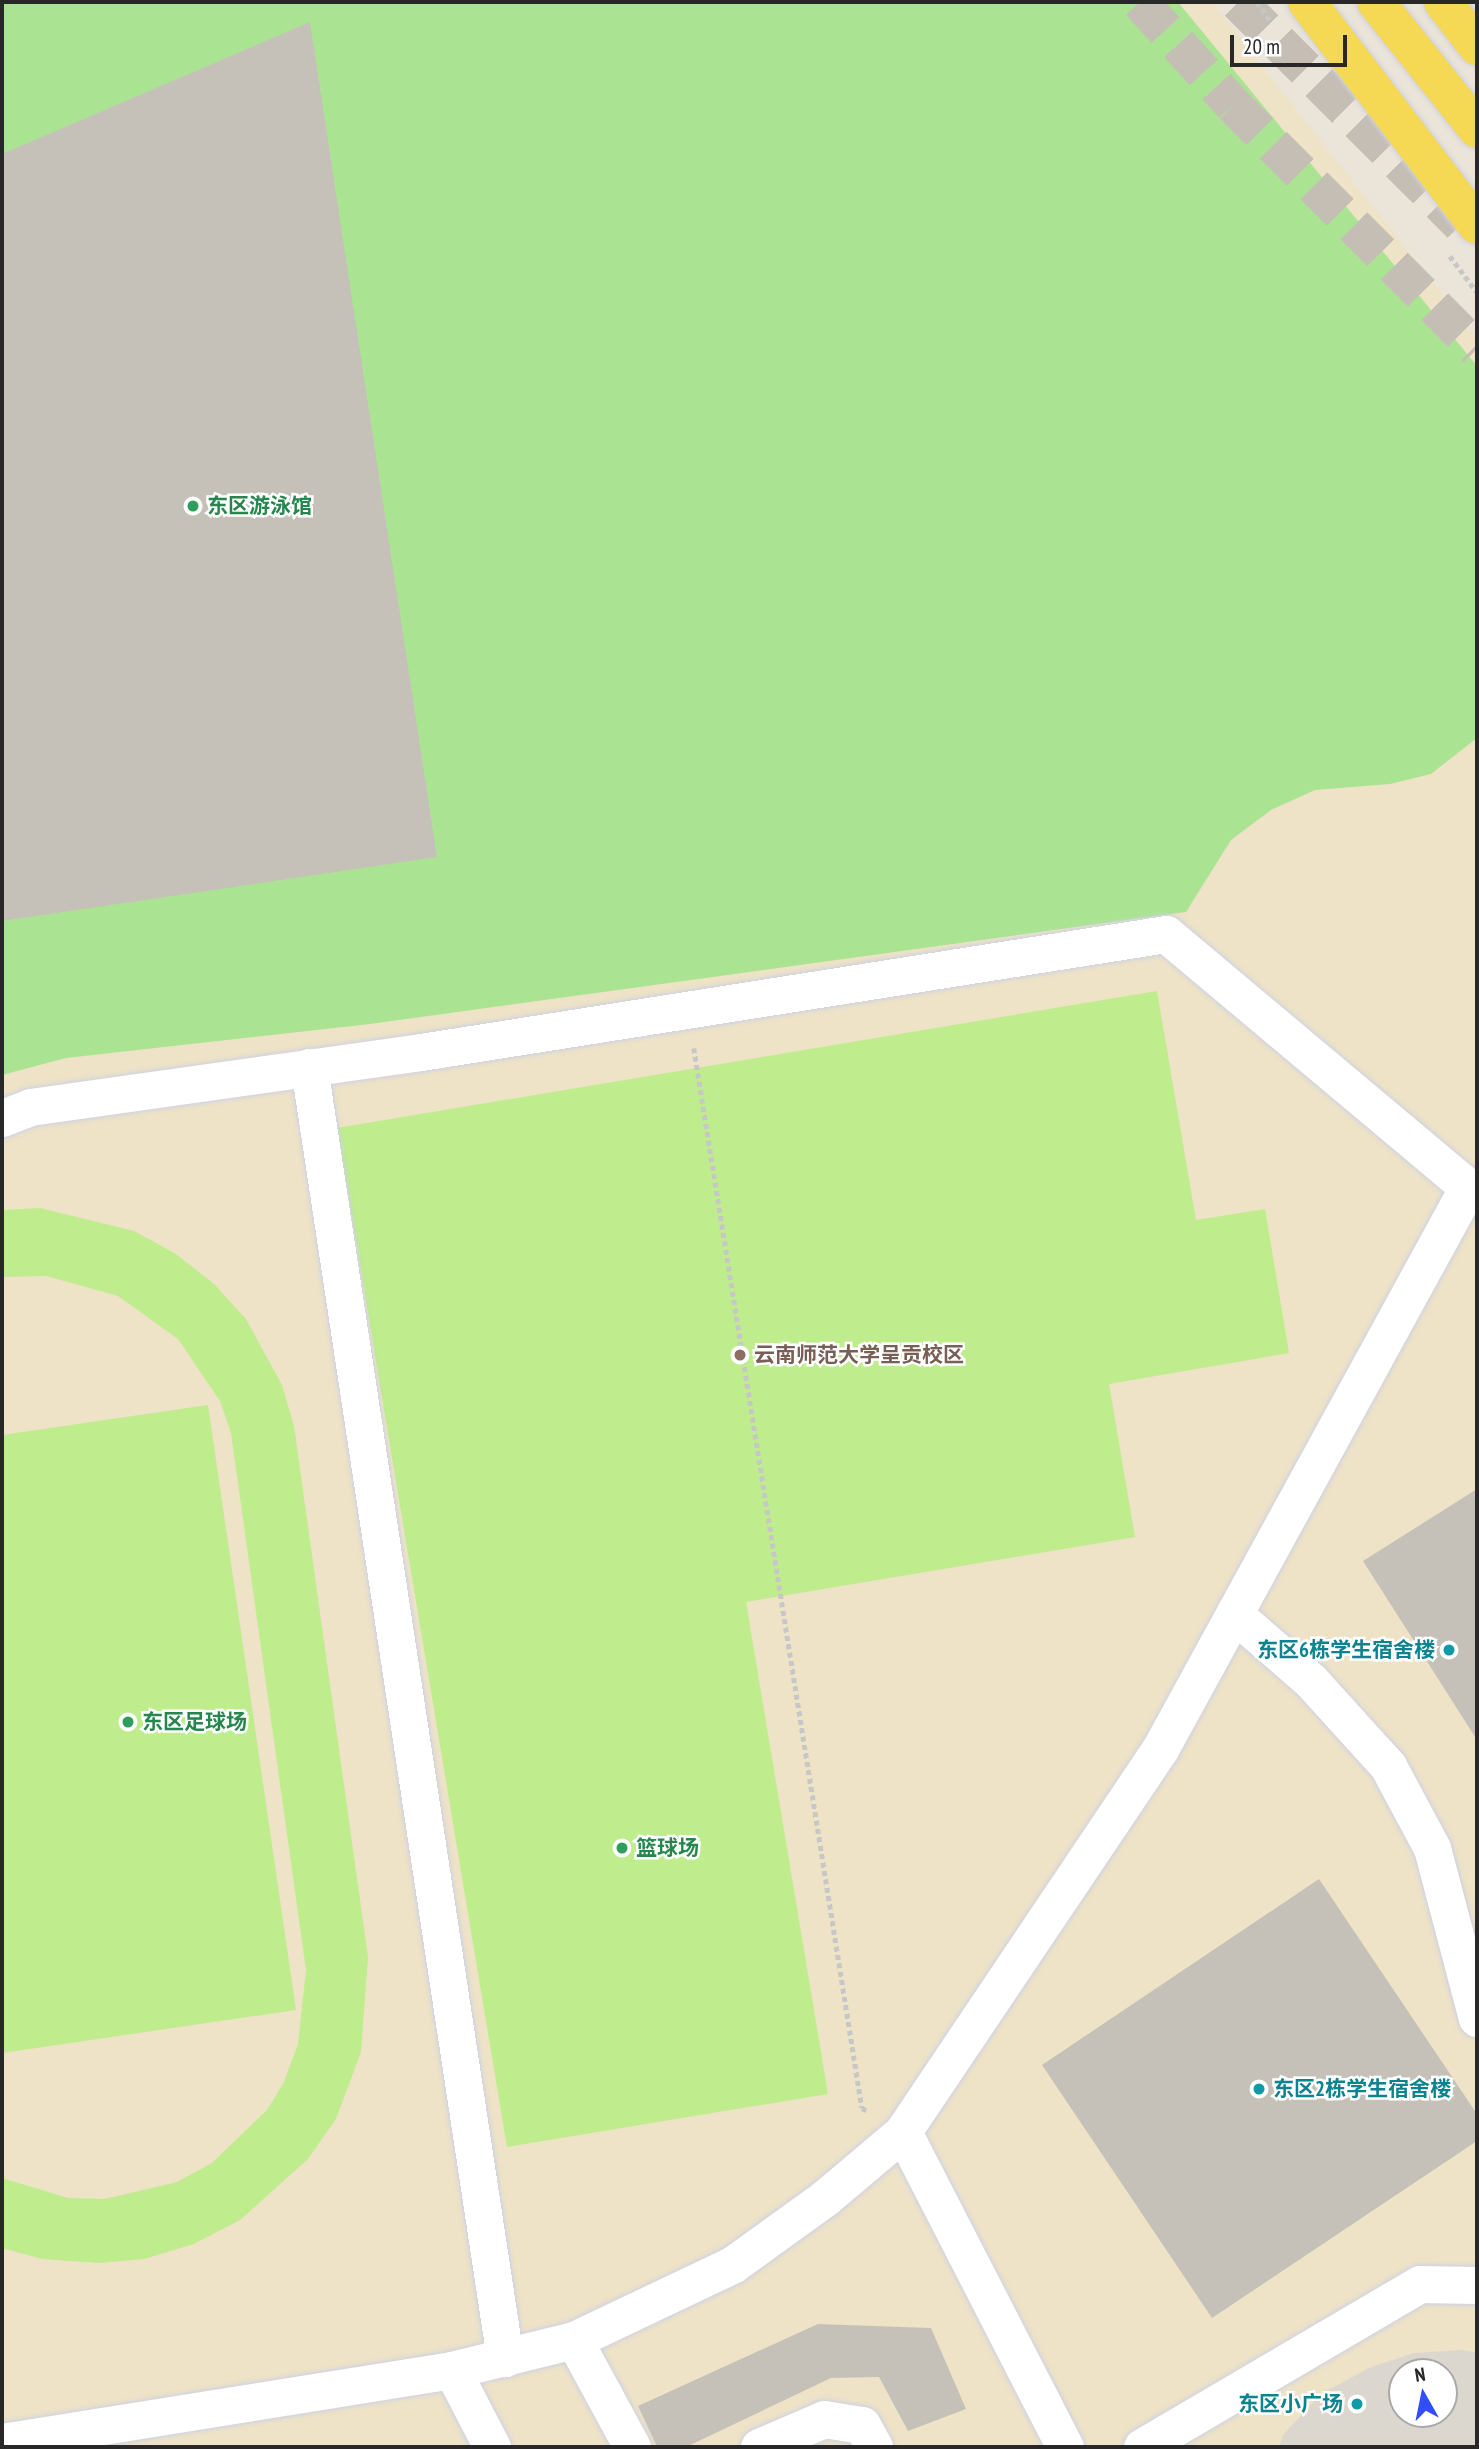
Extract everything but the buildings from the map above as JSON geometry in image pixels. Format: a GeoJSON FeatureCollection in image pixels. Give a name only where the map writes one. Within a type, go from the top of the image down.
{"type":"FeatureCollection","features":[{"type":"Feature","properties":{"kind":"main road"},"geometry":{"type":"LineString","coordinates":[[1307,2],[1477,225]]}},
{"type":"Feature","properties":{"kind":"main road"},"geometry":{"type":"LineString","coordinates":[[1376,2],[1477,129]]}},
{"type":"Feature","properties":{"kind":"main road"},"geometry":{"type":"LineString","coordinates":[[1443,2],[1477,46]]}},
{"type":"Feature","properties":{"kind":"street"},"geometry":{"type":"LineString","coordinates":[[2,1118],[30,1107],[309,1068],[1166,934],[1473,1185],[1160,1749],[903,2132],[825,2199],[732,2265],[574,2340],[452,2370],[119,2436],[2,2442]]}},
{"type":"Feature","properties":{"kind":"street"},"geometry":{"type":"LineString","coordinates":[[309,1068],[505,2358]]}},
{"type":"Feature","properties":{"kind":"street"},"geometry":{"type":"LineString","coordinates":[[1234,1614],[1311,1681],[1388,1766],[1432,1848],[1467,1940],[1477,2018]]}},
{"type":"Feature","properties":{"kind":"street"},"geometry":{"type":"LineString","coordinates":[[903,2132],[1065,2447]]}},
{"type":"Feature","properties":{"kind":"street"},"geometry":{"type":"LineString","coordinates":[[1142,2447],[1420,2284],[1477,2285]]}},
{"type":"Feature","properties":{"kind":"street"},"geometry":{"type":"LineString","coordinates":[[574,2340],[632,2447]]}},
{"type":"Feature","properties":{"kind":"street"},"geometry":{"type":"LineString","coordinates":[[452,2370],[492,2447]]}},
{"type":"Feature","properties":{"kind":"street"},"geometry":{"type":"LineString","coordinates":[[759,2447],[824,2419],[862,2425],[874,2447]]}},
{"type":"Feature","properties":{"kind":"path"},"geometry":{"type":"LineString","coordinates":[[688,1009],[862,2108],[903,2132]]}},
{"type":"Feature","properties":{"kind":"shaded area","name":"云南师范大学呈贡校区"},"geometry":{"type":"Polygon","coordinates":[[[2,2],[1212,2],[1477,339],[1477,2447],[2,2447],[2,2]]]}},
{"type":"Feature","properties":{"kind":"shaded area","name":"东区小广场"},"geometry":{"type":"Polygon","coordinates":[[[1462,2350],[1477,2353],[1477,2447],[1279,2447],[1283,2435],[1321,2394],[1371,2367],[1388,2361],[1388,2428],[1458,2428],[1458,2358],[1399,2358],[1414,2353],[1462,2350]]]}},
{"type":"Feature","properties":{"kind":"green space"},"geometry":{"type":"Polygon","coordinates":[[[2,2],[1178,2],[1477,366],[1477,738],[1431,774],[1390,784],[1315,790],[1271,810],[1231,840],[1186,912],[370,1024],[66,1058],[2,1075],[2,2]]]}},
{"type":"Feature","properties":{"kind":"green space","name":"篮球场"},"geometry":{"type":"Polygon","coordinates":[[[1157,991],[1196,1220],[1265,1209],[1289,1353],[1109,1384],[1135,1537],[746,1602],[828,2094],[507,2147],[337,1128],[1157,991]]]}},
{"type":"Feature","properties":{"kind":"green space"},"geometry":{"type":"Polygon","coordinates":[[[40,1208],[134,1231],[176,1254],[214,1284],[246,1319],[282,1385],[294,1426],[368,1957],[361,2052],[336,2119],[308,2159],[240,2220],[194,2244],[144,2259],[99,2263],[42,2259],[2,2248],[2,2178],[68,2198],[105,2199],[177,2182],[212,2163],[267,2110],[284,2082],[298,2044],[306,1970],[231,1433],[220,1401],[178,1339],[118,1296],[46,1276],[2,1277],[2,1210],[40,1208]]]}},
{"type":"Feature","properties":{"kind":"green space","name":"东区足球场"},"geometry":{"type":"Polygon","coordinates":[[[208,1405],[296,2010],[2,2053],[2,1435],[208,1405]]]}},
{"type":"Feature","properties":{"kind":"tunnel"},"geometry":{"type":"LineString","coordinates":[[1140,2],[1233,105],[1477,349]]}},
{"type":"Feature","properties":{"kind":"tunnel"},"geometry":{"type":"LineString","coordinates":[[1238,2],[1461,224]]}},
{"type":"Feature","properties":{"kind":"place","name":"东区游泳馆"},"geometry":{"type":"Point","coordinates":[193,506]}},
{"type":"Feature","properties":{"kind":"place","name":"云南师范大学呈贡校区"},"geometry":{"type":"Point","coordinates":[740,1355]}},
{"type":"Feature","properties":{"kind":"place","name":"东区6栋学生宿舍楼"},"geometry":{"type":"Point","coordinates":[1449,1650]}},
{"type":"Feature","properties":{"kind":"place","name":"东区足球场"},"geometry":{"type":"Point","coordinates":[128,1722]}},
{"type":"Feature","properties":{"kind":"place","name":"篮球场"},"geometry":{"type":"Point","coordinates":[622,1848]}},
{"type":"Feature","properties":{"kind":"place","name":"东区2栋学生宿舍楼"},"geometry":{"type":"Point","coordinates":[1259,2089]}},
{"type":"Feature","properties":{"kind":"place","name":"东区小广场"},"geometry":{"type":"Point","coordinates":[1357,2404]}}]}
